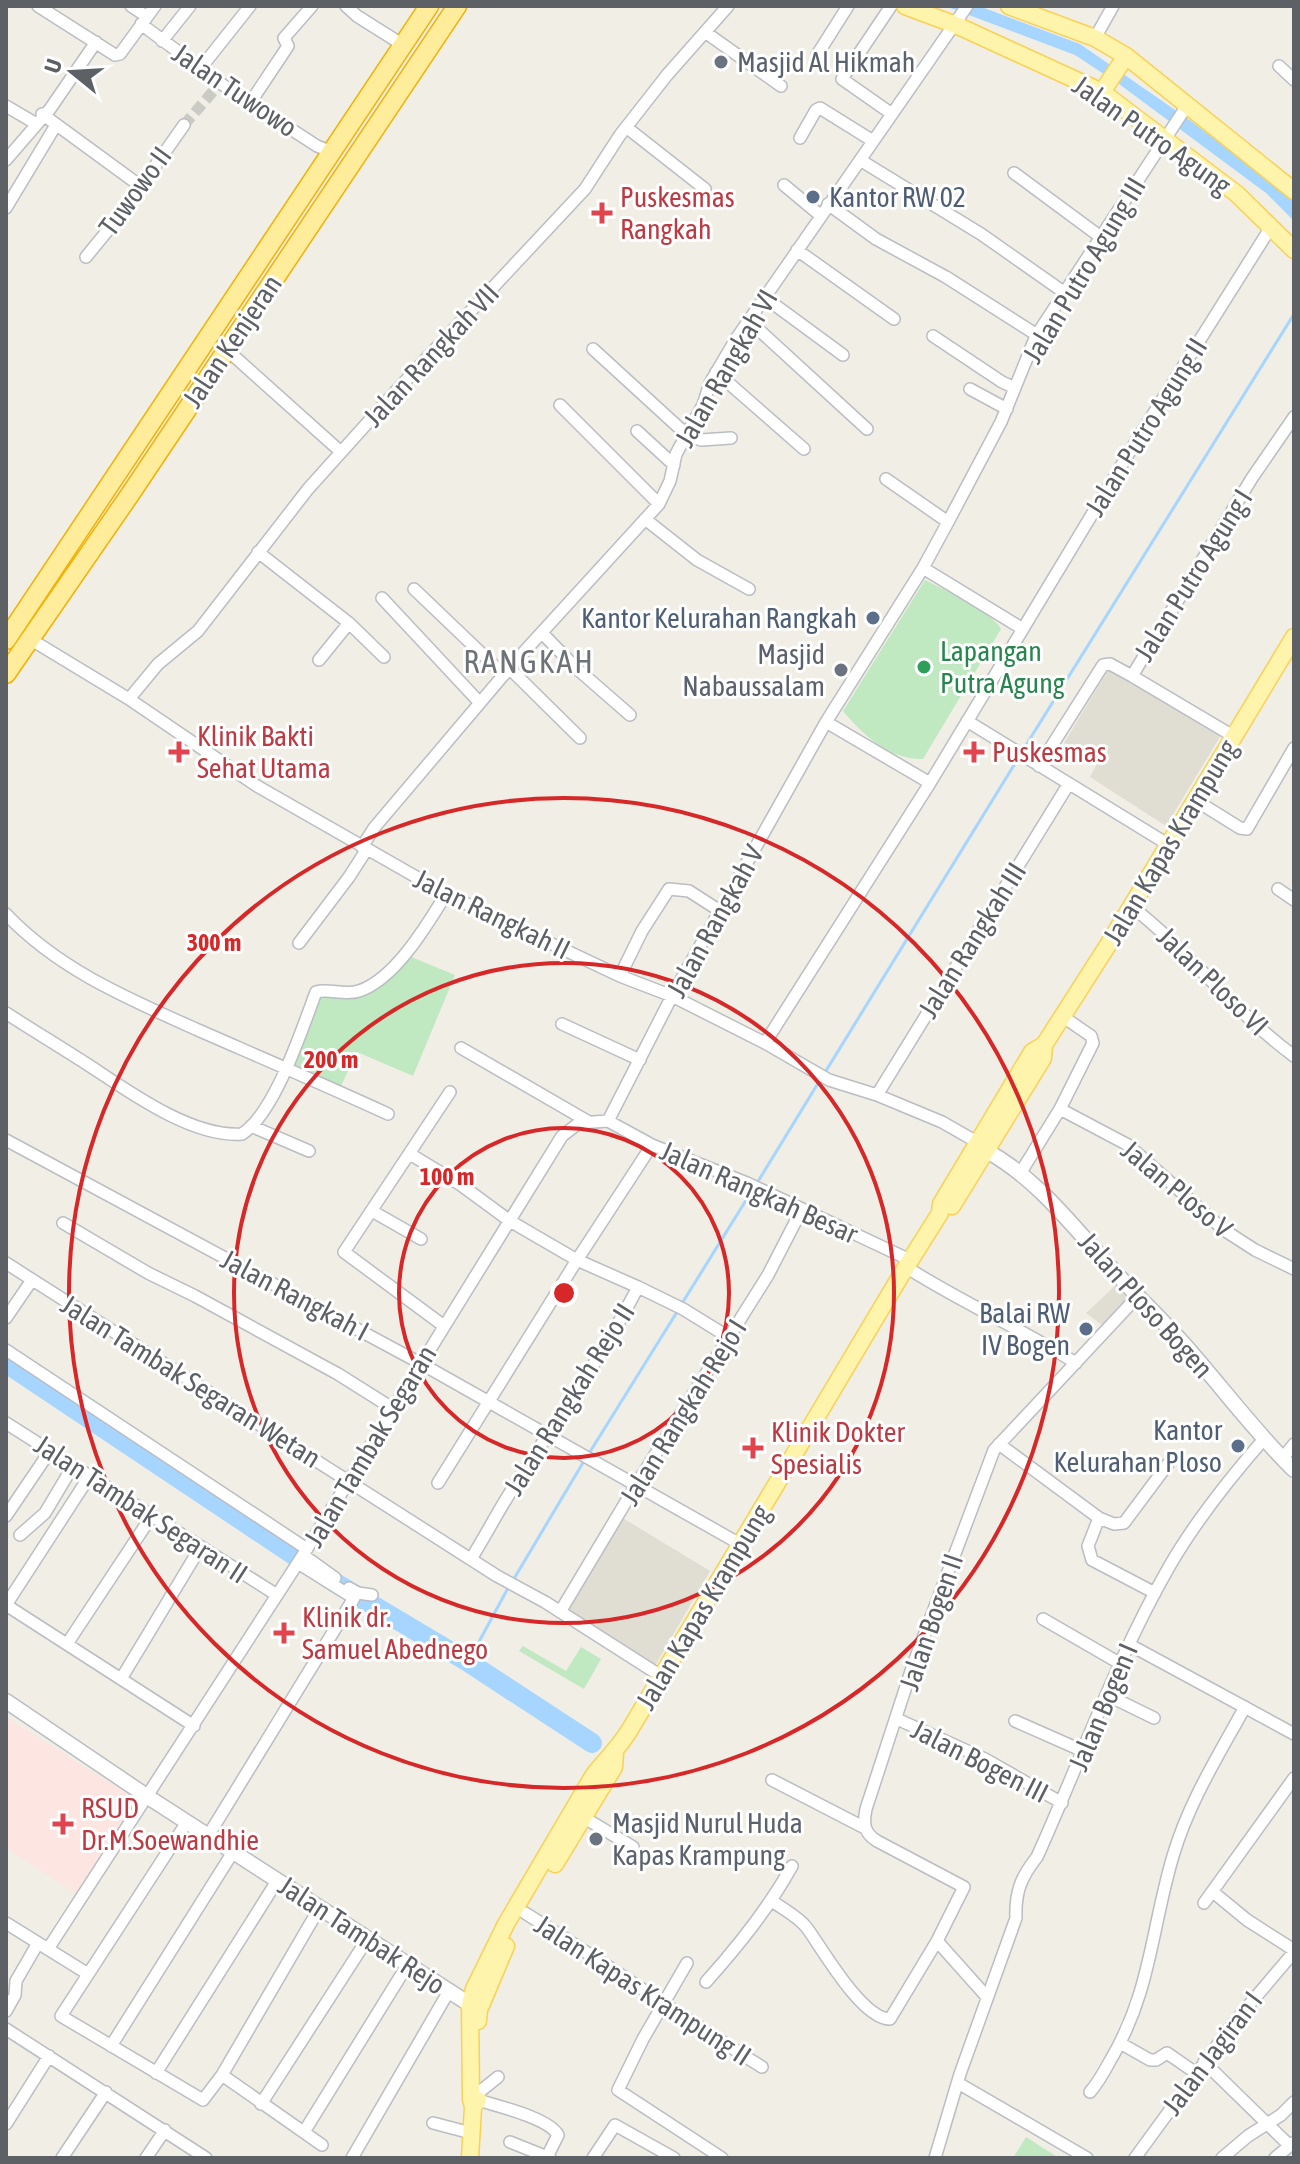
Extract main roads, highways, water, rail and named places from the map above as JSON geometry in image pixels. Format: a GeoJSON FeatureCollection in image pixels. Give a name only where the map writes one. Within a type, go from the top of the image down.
{"type":"FeatureCollection","features":[{"type":"Feature","properties":{"kind":"highway","name":"Jalan Kenjeran"},"geometry":{"type":"LineString","coordinates":[[9,630],[429,6]]}},
{"type":"Feature","properties":{"kind":"highway","name":"Jalan Kenjeran"},"geometry":{"type":"LineString","coordinates":[[6,674],[457,6]]}},
{"type":"Feature","properties":{"kind":"main road","name":"Jalan Putro Agung"},"geometry":{"type":"LineString","coordinates":[[905,6],[961,16],[1104,89],[1237,194],[1294,250]]}},
{"type":"Feature","properties":{"kind":"main road","name":"Jalan Putro Agung"},"geometry":{"type":"LineString","coordinates":[[1009,6],[1095,38],[1294,191]]}},
{"type":"Feature","properties":{"kind":"main road"},"geometry":{"type":"LineString","coordinates":[[1104,89],[1123,61]]}},
{"type":"Feature","properties":{"kind":"main road","name":"Jalan Kapas Krampung"},"geometry":{"type":"LineString","coordinates":[[474,2008],[506,1945],[614,1767],[615,1754],[908,1263],[940,1213],[949,1210],[982,1147],[1043,1058],[1044,1045],[1294,637]]}},
{"type":"Feature","properties":{"kind":"main road","name":"Jalan Kapas Krampung"},"geometry":{"type":"LineString","coordinates":[[470,2158],[476,2100],[474,2008],[480,1976],[506,1924],[593,1776],[604,1761],[615,1754]]}},
{"type":"Feature","properties":{"kind":"water"},"geometry":{"type":"Polygon","coordinates":[[[945,6],[979,6],[1080,44],[1191,121],[1286,193],[1294,201],[1294,221],[1266,193],[1075,55],[945,6]]]}},
{"type":"Feature","properties":{"kind":"waterway"},"geometry":{"type":"LineString","coordinates":[[1023,750],[1294,314]]}},
{"type":"Feature","properties":{"kind":"waterway"},"geometry":{"type":"LineString","coordinates":[[824,1074],[1019,757]]}},
{"type":"Feature","properties":{"kind":"waterway"},"geometry":{"type":"LineString","coordinates":[[757,1183],[820,1080]]}},
{"type":"Feature","properties":{"kind":"waterway"},"geometry":{"type":"LineString","coordinates":[[681,1305],[753,1189]]}},
{"type":"Feature","properties":{"kind":"waterway"},"geometry":{"type":"LineString","coordinates":[[588,1455],[677,1312]]}},
{"type":"Feature","properties":{"kind":"waterway"},"geometry":{"type":"LineString","coordinates":[[6,1363],[334,1582],[468,1662],[592,1743]]}},
{"type":"Feature","properties":{"kind":"waterway"},"geometry":{"type":"LineString","coordinates":[[512,1582],[584,1461]]}},
{"type":"Feature","properties":{"kind":"waterway"},"geometry":{"type":"LineString","coordinates":[[468,1662],[508,1588]]}},
{"type":"Feature","properties":{"kind":"tunnel"},"geometry":{"type":"LineString","coordinates":[[184,125],[216,88]]}},
{"type":"Feature","properties":{"kind":"place","name":"Masjid Al Hikmah"},"geometry":{"type":"Point","coordinates":[721,62]}},
{"type":"Feature","properties":{"kind":"place","name":"Kantor RW 02"},"geometry":{"type":"Point","coordinates":[813,197]}},
{"type":"Feature","properties":{"kind":"place","name":"Puskesmas Rangkah"},"geometry":{"type":"Point","coordinates":[602,213]}},
{"type":"Feature","properties":{"kind":"place","name":"Kantor Kelurahan Rangkah"},"geometry":{"type":"Point","coordinates":[873,618]}},
{"type":"Feature","properties":{"kind":"place","name":"Lapangan Putra Agung"},"geometry":{"type":"Point","coordinates":[924,667]}},
{"type":"Feature","properties":{"kind":"place","name":"Masjid Nabaussalam"},"geometry":{"type":"Point","coordinates":[841,670]}},
{"type":"Feature","properties":{"kind":"place","name":"Klinik Bakti Sehat Utama"},"geometry":{"type":"Point","coordinates":[179,752]}},
{"type":"Feature","properties":{"kind":"place","name":"Puskesmas"},"geometry":{"type":"Point","coordinates":[974,752]}},
{"type":"Feature","properties":{"kind":"place","name":"Balai RW IV Bogen"},"geometry":{"type":"Point","coordinates":[1086,1329]}},
{"type":"Feature","properties":{"kind":"place","name":"Kantor Kelurahan Ploso"},"geometry":{"type":"Point","coordinates":[1238,1446]}},
{"type":"Feature","properties":{"kind":"place","name":"Klinik Dokter Spesialis"},"geometry":{"type":"Point","coordinates":[753,1448]}},
{"type":"Feature","properties":{"kind":"place","name":"Klinik dr. Samuel Abednego"},"geometry":{"type":"Point","coordinates":[284,1633]}},
{"type":"Feature","properties":{"kind":"place","name":"RSUD Dr.M.Soewandhie"},"geometry":{"type":"Point","coordinates":[63,1824]}},
{"type":"Feature","properties":{"kind":"place","name":"Masjid Nurul Huda Kapas Krampung"},"geometry":{"type":"Point","coordinates":[596,1839]}},
{"type":"Feature","properties":{"kind":"district","name":"RANGKAH"},"geometry":{"type":"Point","coordinates":[529,662]}}]}
